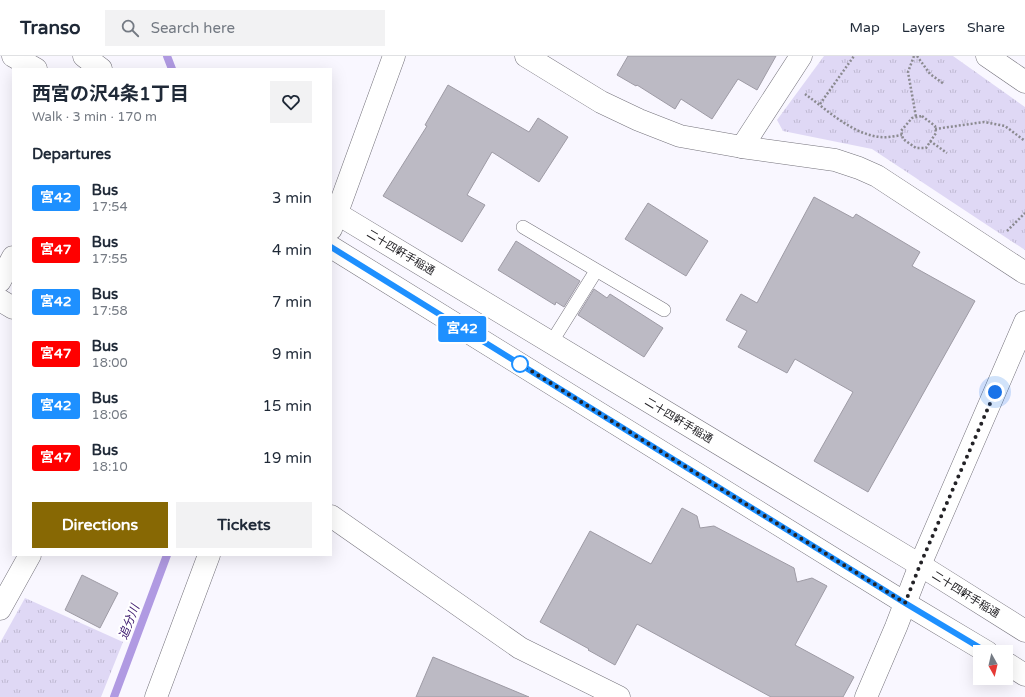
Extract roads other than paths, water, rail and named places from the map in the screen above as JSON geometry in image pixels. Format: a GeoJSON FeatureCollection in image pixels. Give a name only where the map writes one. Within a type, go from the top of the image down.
{"type":"FeatureCollection","features":[{"type":"Feature","properties":{"kind":"street"},"geometry":{"type":"LineString","coordinates":[[13,56],[34,68]]}},
{"type":"Feature","properties":{"kind":"street"},"geometry":{"type":"LineString","coordinates":[[84,56],[100,68]]}},
{"type":"Feature","properties":{"kind":"street"},"geometry":{"type":"LineString","coordinates":[[333,218],[394,56]]}},
{"type":"Feature","properties":{"kind":"street"},"geometry":{"type":"LineString","coordinates":[[526,56],[601,102],[639,120],[680,136],[742,147],[835,160],[859,168],[877,176],[1025,274]]}},
{"type":"Feature","properties":{"kind":"street"},"geometry":{"type":"LineString","coordinates":[[742,147],[801,56]]}},
{"type":"Feature","properties":{"kind":"street"},"geometry":{"type":"LineString","coordinates":[[987,56],[1025,82]]}},
{"type":"Feature","properties":{"kind":"street","name":"二十四軒手稲通"},"geometry":{"type":"LineString","coordinates":[[333,218],[551,343],[920,565],[1025,631]]}},
{"type":"Feature","properties":{"kind":"street"},"geometry":{"type":"LineString","coordinates":[[332,248],[905,603],[975,645]]}},
{"type":"Feature","properties":{"kind":"street"},"geometry":{"type":"LineString","coordinates":[[0,281],[12,259]]}},
{"type":"Feature","properties":{"kind":"street"},"geometry":{"type":"LineString","coordinates":[[0,300],[12,307]]}},
{"type":"Feature","properties":{"kind":"street"},"geometry":{"type":"LineString","coordinates":[[866,697],[920,565],[1025,322]]}},
{"type":"Feature","properties":{"kind":"street"},"geometry":{"type":"LineString","coordinates":[[332,517],[520,648],[619,697]]}},
{"type":"Feature","properties":{"kind":"street"},"geometry":{"type":"LineString","coordinates":[[0,609],[29,556]]}},
{"type":"Feature","properties":{"kind":"street"},"geometry":{"type":"LineString","coordinates":[[156,697],[209,556]]}},
{"type":"Feature","properties":{"kind":"street"},"geometry":{"type":"LineString","coordinates":[[1013,667],[1025,675]]}},
{"type":"Feature","properties":{"kind":"lane"},"geometry":{"type":"LineString","coordinates":[[523,227],[664,310]]}},
{"type":"Feature","properties":{"kind":"lane"},"geometry":{"type":"LineString","coordinates":[[551,343],[596,270]]}},
{"type":"Feature","properties":{"kind":"waterway","name":"追分川"},"geometry":{"type":"LineString","coordinates":[[167,56],[172,68]]}},
{"type":"Feature","properties":{"kind":"waterway","name":"追分川"},"geometry":{"type":"LineString","coordinates":[[114,697],[167,556]]}}]}
